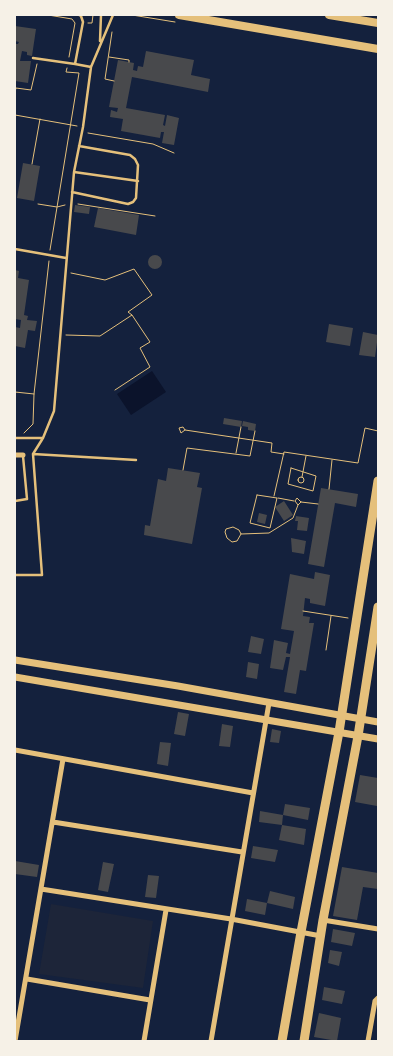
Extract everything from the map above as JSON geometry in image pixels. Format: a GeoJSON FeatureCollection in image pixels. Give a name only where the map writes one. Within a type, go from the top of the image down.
{"type":"FeatureCollection","features":[{"type":"Feature","properties":{"kind":"main road"},"geometry":{"type":"LineString","coordinates":[[179,15],[378,49]]}},
{"type":"Feature","properties":{"kind":"main road"},"geometry":{"type":"LineString","coordinates":[[328,15],[378,23]]}},
{"type":"Feature","properties":{"kind":"main road"},"geometry":{"type":"LineString","coordinates":[[282,1041],[339,732],[378,481]]}},
{"type":"Feature","properties":{"kind":"main road"},"geometry":{"type":"LineString","coordinates":[[304,1041],[323,920],[361,719],[378,607]]}},
{"type":"Feature","properties":{"kind":"street"},"geometry":{"type":"LineString","coordinates":[[15,455],[23,455]]}},
{"type":"Feature","properties":{"kind":"street"},"geometry":{"type":"LineString","coordinates":[[15,660],[178,686],[378,722]]}},
{"type":"Feature","properties":{"kind":"street"},"geometry":{"type":"LineString","coordinates":[[15,676],[378,739]]}},
{"type":"Feature","properties":{"kind":"street"},"geometry":{"type":"LineString","coordinates":[[211,1041],[268,702]]}},
{"type":"Feature","properties":{"kind":"street"},"geometry":{"type":"LineString","coordinates":[[15,750],[252,793]]}},
{"type":"Feature","properties":{"kind":"street"},"geometry":{"type":"LineString","coordinates":[[15,1041],[64,759]]}},
{"type":"Feature","properties":{"kind":"street"},"geometry":{"type":"LineString","coordinates":[[53,822],[242,852]]}},
{"type":"Feature","properties":{"kind":"street"},"geometry":{"type":"LineString","coordinates":[[41,889],[231,919],[321,936]]}},
{"type":"Feature","properties":{"kind":"street"},"geometry":{"type":"LineString","coordinates":[[144,1041],[166,910]]}},
{"type":"Feature","properties":{"kind":"street"},"geometry":{"type":"LineString","coordinates":[[323,920],[378,929]]}},
{"type":"Feature","properties":{"kind":"street"},"geometry":{"type":"LineString","coordinates":[[26,979],[150,1000]]}},
{"type":"Feature","properties":{"kind":"street"},"geometry":{"type":"LineString","coordinates":[[368,1041],[376,999]]}},
{"type":"Feature","properties":{"kind":"lane"},"geometry":{"type":"LineString","coordinates":[[75,64],[83,22],[81,16],[78,15]]}},
{"type":"Feature","properties":{"kind":"lane"},"geometry":{"type":"LineString","coordinates":[[100,42],[101,15]]}},
{"type":"Feature","properties":{"kind":"lane"},"geometry":{"type":"LineString","coordinates":[[15,575],[42,575],[33,454],[43,438],[54,412],[74,172],[83,127],[91,67],[113,15]]}},
{"type":"Feature","properties":{"kind":"lane"},"geometry":{"type":"LineString","coordinates":[[33,58],[91,67]]}},
{"type":"Feature","properties":{"kind":"lane"},"geometry":{"type":"LineString","coordinates":[[72,192],[128,204],[136,198],[138,165],[130,155],[79,146]]}},
{"type":"Feature","properties":{"kind":"lane"},"geometry":{"type":"LineString","coordinates":[[74,172],[138,181]]}},
{"type":"Feature","properties":{"kind":"lane"},"geometry":{"type":"LineString","coordinates":[[15,249],[66,258]]}},
{"type":"Feature","properties":{"kind":"lane"},"geometry":{"type":"LineString","coordinates":[[15,438],[43,438]]}},
{"type":"Feature","properties":{"kind":"lane"},"geometry":{"type":"LineString","coordinates":[[33,454],[136,460]]}},
{"type":"Feature","properties":{"kind":"lane"},"geometry":{"type":"LineString","coordinates":[[15,501],[27,499],[23,455]]}},
{"type":"Feature","properties":{"kind":"path"},"geometry":{"type":"LineString","coordinates":[[24,433],[33,424],[34,394],[50,255],[79,73],[66,72],[75,23],[72,19],[48,15]]}},
{"type":"Feature","properties":{"kind":"path"},"geometry":{"type":"LineString","coordinates":[[83,22],[92,23],[93,15]]}},
{"type":"Feature","properties":{"kind":"path"},"geometry":{"type":"LineString","coordinates":[[109,24],[113,24],[105,79],[114,80]]}},
{"type":"Feature","properties":{"kind":"path"},"geometry":{"type":"LineString","coordinates":[[108,56],[129,60],[129,62]]}},
{"type":"Feature","properties":{"kind":"path"},"geometry":{"type":"LineString","coordinates":[[15,92],[16,88],[31,90],[38,59]]}},
{"type":"Feature","properties":{"kind":"path"},"geometry":{"type":"LineString","coordinates":[[15,115],[83,127]]}},
{"type":"Feature","properties":{"kind":"path"},"geometry":{"type":"LineString","coordinates":[[32,164],[40,119]]}},
{"type":"Feature","properties":{"kind":"path"},"geometry":{"type":"LineString","coordinates":[[82,132],[153,144],[174,154]]}},
{"type":"Feature","properties":{"kind":"path"},"geometry":{"type":"LineString","coordinates":[[38,204],[57,207],[70,203],[156,216]]}},
{"type":"Feature","properties":{"kind":"path"},"geometry":{"type":"LineString","coordinates":[[66,272],[105,280],[134,269],[152,295],[128,312],[132,314],[150,342],[140,348],[150,367],[115,390]]}},
{"type":"Feature","properties":{"kind":"path"},"geometry":{"type":"LineString","coordinates":[[60,335],[100,336],[132,314]]}},
{"type":"Feature","properties":{"kind":"path"},"geometry":{"type":"LineString","coordinates":[[15,392],[34,394]]}},
{"type":"Feature","properties":{"kind":"path"},"geometry":{"type":"LineString","coordinates":[[236,454],[241,427]]}},
{"type":"Feature","properties":{"kind":"path"},"geometry":{"type":"LineString","coordinates":[[185,430],[272,443],[271,452],[284,454],[284,452],[358,463],[365,428],[378,431]]}},
{"type":"Feature","properties":{"kind":"path"},"geometry":{"type":"LineString","coordinates":[[183,470],[187,448],[250,456],[255,431]]}},
{"type":"Feature","properties":{"kind":"path"},"geometry":{"type":"LineString","coordinates":[[274,496],[284,454]]}},
{"type":"Feature","properties":{"kind":"path"},"geometry":{"type":"LineString","coordinates":[[302,477],[306,455]]}},
{"type":"Feature","properties":{"kind":"path"},"geometry":{"type":"LineString","coordinates":[[329,489],[332,460]]}},
{"type":"Feature","properties":{"kind":"path"},"geometry":{"type":"LineString","coordinates":[[292,468],[303,472],[316,476],[312,491],[288,484],[292,468]]}},
{"type":"Feature","properties":{"kind":"path"},"geometry":{"type":"LineString","coordinates":[[277,498],[270,528],[250,524],[257,494],[295,501],[298,498],[301,502],[318,504]]}},
{"type":"Feature","properties":{"kind":"path"},"geometry":{"type":"LineString","coordinates":[[295,501],[298,505]]}},
{"type":"Feature","properties":{"kind":"path"},"geometry":{"type":"LineString","coordinates":[[241,534],[237,528],[230,527],[226,530],[225,536],[234,542],[241,534],[268,533],[292,518],[301,502]]}},
{"type":"Feature","properties":{"kind":"path"},"geometry":{"type":"LineString","coordinates":[[303,611],[356,620]]}},
{"type":"Feature","properties":{"kind":"path"},"geometry":{"type":"LineString","coordinates":[[326,650],[332,616]]}},
{"type":"Feature","properties":{"kind":"shaded area"},"geometry":{"type":"Polygon","coordinates":[[[152,371],[166,392],[131,415],[117,394],[152,371]]]}},
{"type":"Feature","properties":{"kind":"shaded area"},"geometry":{"type":"Polygon","coordinates":[[[51,904],[153,921],[143,988],[39,974],[51,904]]]}},
{"type":"Feature","properties":{"kind":"building"},"geometry":{"type":"Polygon","coordinates":[[[15,26],[36,29],[32,56],[22,51],[20,61],[31,61],[28,83],[15,81],[15,52],[16,44],[19,42],[15,41],[15,26]]]}},
{"type":"Feature","properties":{"kind":"building"},"geometry":{"type":"Polygon","coordinates":[[[146,51],[194,60],[191,75],[210,79],[208,92],[132,77],[126,108],[165,115],[163,125],[165,126],[167,115],[179,118],[174,145],[162,143],[164,132],[161,132],[160,138],[121,131],[123,119],[110,117],[111,110],[117,112],[118,108],[109,107],[118,60],[134,63],[133,70],[137,71],[138,66],[143,67],[146,51]]]}},
{"type":"Feature","properties":{"kind":"building"},"geometry":{"type":"Polygon","coordinates":[[[23,163],[40,166],[34,201],[17,198],[23,163]]]}},
{"type":"Feature","properties":{"kind":"building"},"geometry":{"type":"Polygon","coordinates":[[[75,205],[90,207],[89,214],[74,212],[75,205]]]}},
{"type":"Feature","properties":{"kind":"building"},"geometry":{"type":"Polygon","coordinates":[[[98,208],[139,215],[136,235],[94,227],[98,208]]]}},
{"type":"Feature","properties":{"kind":"building"},"geometry":{"type":"Polygon","coordinates":[[[152,255],[158,255],[162,262],[158,269],[152,269],[148,265],[148,259],[152,255]]]}},
{"type":"Feature","properties":{"kind":"building"},"geometry":{"type":"Polygon","coordinates":[[[15,270],[19,271],[18,278],[29,280],[24,315],[28,316],[27,320],[37,321],[35,331],[28,330],[25,348],[15,346],[15,327],[20,328],[21,320],[15,319],[15,270]]]}},
{"type":"Feature","properties":{"kind":"building"},"geometry":{"type":"Polygon","coordinates":[[[329,324],[353,328],[350,346],[326,342],[329,324]]]}},
{"type":"Feature","properties":{"kind":"building"},"geometry":{"type":"Polygon","coordinates":[[[363,332],[378,335],[375,357],[359,355],[363,332]]]}},
{"type":"Feature","properties":{"kind":"building"},"geometry":{"type":"Polygon","coordinates":[[[224,418],[242,421],[241,427],[223,424],[224,418]]]}},
{"type":"Feature","properties":{"kind":"building"},"geometry":{"type":"Polygon","coordinates":[[[243,421],[256,424],[255,431],[248,430],[248,427],[242,426],[243,421]]]}},
{"type":"Feature","properties":{"kind":"building"},"geometry":{"type":"Polygon","coordinates":[[[168,468],[200,473],[197,487],[202,488],[192,544],[144,535],[145,525],[150,526],[158,479],[166,481],[168,468]]]}},
{"type":"Feature","properties":{"kind":"building"},"geometry":{"type":"Polygon","coordinates":[[[321,488],[358,494],[356,507],[335,503],[324,567],[308,564],[321,488]]]}},
{"type":"Feature","properties":{"kind":"building"},"geometry":{"type":"Polygon","coordinates":[[[284,501],[293,515],[284,521],[275,507],[284,501]]]}},
{"type":"Feature","properties":{"kind":"building"},"geometry":{"type":"Polygon","coordinates":[[[259,513],[267,515],[265,524],[257,522],[259,513]]]}},
{"type":"Feature","properties":{"kind":"building"},"geometry":{"type":"Polygon","coordinates":[[[296,516],[309,518],[307,531],[297,530],[298,521],[295,521],[296,516]]]}},
{"type":"Feature","properties":{"kind":"building"},"geometry":{"type":"Polygon","coordinates":[[[291,538],[306,541],[304,554],[292,552],[291,538]]]}},
{"type":"Feature","properties":{"kind":"building"},"geometry":{"type":"Polygon","coordinates":[[[315,572],[330,575],[325,606],[310,603],[310,599],[305,598],[303,616],[310,617],[309,623],[314,623],[306,671],[300,670],[296,694],[284,692],[290,657],[286,657],[283,670],[270,668],[274,640],[288,643],[286,653],[290,654],[294,631],[281,629],[290,574],[314,579],[315,572]]]}},
{"type":"Feature","properties":{"kind":"building"},"geometry":{"type":"Polygon","coordinates":[[[251,636],[264,639],[261,654],[248,652],[251,636]]]}},
{"type":"Feature","properties":{"kind":"building"},"geometry":{"type":"Polygon","coordinates":[[[248,662],[259,664],[257,679],[246,677],[248,662]]]}},
{"type":"Feature","properties":{"kind":"building"},"geometry":{"type":"Polygon","coordinates":[[[178,712],[189,714],[185,736],[174,734],[178,712]]]}},
{"type":"Feature","properties":{"kind":"building"},"geometry":{"type":"Polygon","coordinates":[[[222,724],[233,726],[230,747],[219,746],[222,724]]]}},
{"type":"Feature","properties":{"kind":"building"},"geometry":{"type":"Polygon","coordinates":[[[272,729],[281,731],[279,743],[270,742],[272,729]]]}},
{"type":"Feature","properties":{"kind":"building"},"geometry":{"type":"Polygon","coordinates":[[[160,742],[171,743],[168,766],[157,764],[160,742]]]}},
{"type":"Feature","properties":{"kind":"building"},"geometry":{"type":"Polygon","coordinates":[[[360,775],[378,778],[377,806],[355,802],[360,775]]]}},
{"type":"Feature","properties":{"kind":"building"},"geometry":{"type":"Polygon","coordinates":[[[285,804],[310,808],[308,820],[283,815],[285,804]]]}},
{"type":"Feature","properties":{"kind":"building"},"geometry":{"type":"Polygon","coordinates":[[[260,811],[283,815],[282,825],[259,822],[260,811]]]}},
{"type":"Feature","properties":{"kind":"building"},"geometry":{"type":"Polygon","coordinates":[[[282,825],[306,829],[304,845],[279,840],[282,825]]]}},
{"type":"Feature","properties":{"kind":"building"},"geometry":{"type":"Polygon","coordinates":[[[253,846],[278,850],[275,862],[251,858],[253,846]]]}},
{"type":"Feature","properties":{"kind":"building"},"geometry":{"type":"Polygon","coordinates":[[[15,861],[39,865],[37,877],[15,874],[15,861]]]}},
{"type":"Feature","properties":{"kind":"building"},"geometry":{"type":"Polygon","coordinates":[[[103,862],[114,864],[108,892],[98,890],[103,862]]]}},
{"type":"Feature","properties":{"kind":"building"},"geometry":{"type":"Polygon","coordinates":[[[342,867],[378,873],[378,889],[363,887],[357,920],[333,916],[342,867]]]}},
{"type":"Feature","properties":{"kind":"building"},"geometry":{"type":"Polygon","coordinates":[[[148,875],[159,876],[156,898],[145,897],[148,875]]]}},
{"type":"Feature","properties":{"kind":"building"},"geometry":{"type":"Polygon","coordinates":[[[270,891],[295,897],[293,909],[267,903],[270,891]]]}},
{"type":"Feature","properties":{"kind":"building"},"geometry":{"type":"Polygon","coordinates":[[[247,899],[267,903],[265,915],[245,911],[247,899]]]}},
{"type":"Feature","properties":{"kind":"building"},"geometry":{"type":"Polygon","coordinates":[[[333,929],[355,933],[352,946],[331,942],[333,929]]]}},
{"type":"Feature","properties":{"kind":"building"},"geometry":{"type":"Polygon","coordinates":[[[330,950],[342,952],[339,966],[328,963],[330,950]]]}},
{"type":"Feature","properties":{"kind":"building"},"geometry":{"type":"Polygon","coordinates":[[[324,987],[345,991],[342,1004],[322,1000],[324,987]]]}},
{"type":"Feature","properties":{"kind":"building"},"geometry":{"type":"Polygon","coordinates":[[[319,1013],[341,1018],[337,1041],[314,1037],[319,1013]]]}}]}
